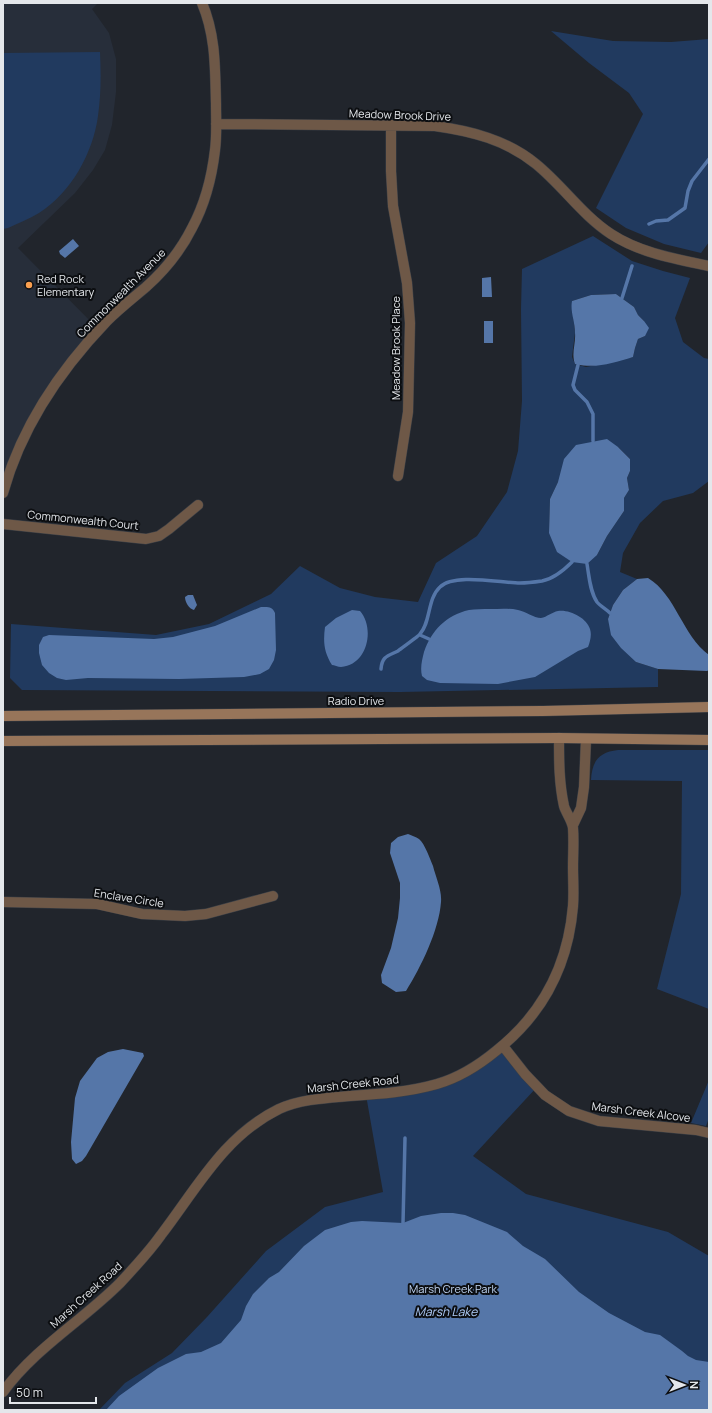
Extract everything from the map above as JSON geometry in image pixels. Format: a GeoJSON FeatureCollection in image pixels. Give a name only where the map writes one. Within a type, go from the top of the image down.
{"type":"FeatureCollection","features":[{"type":"Feature","properties":{"kind":"main road","name":"Radio Drive"},"geometry":{"type":"LineString","coordinates":[[3,716],[527,711],[709,707]]}},
{"type":"Feature","properties":{"kind":"main road"},"geometry":{"type":"LineString","coordinates":[[3,741],[559,738],[709,740]]}},
{"type":"Feature","properties":{"kind":"street","name":"Commonwealth Avenue"},"geometry":{"type":"LineString","coordinates":[[3,492],[16,455],[29,428],[61,376],[108,320],[160,274],[172,260],[192,228],[205,197],[213,168],[216,124],[212,31],[202,3]]}},
{"type":"Feature","properties":{"kind":"street","name":"Meadow Brook Drive"},"geometry":{"type":"LineString","coordinates":[[216,124],[434,126],[480,134],[500,142],[535,163],[584,212],[612,235],[645,250],[709,266]]}},
{"type":"Feature","properties":{"kind":"street","name":"Meadow Brook Place"},"geometry":{"type":"LineString","coordinates":[[391,125],[393,206],[407,283],[410,323],[408,412],[398,476]]}},
{"type":"Feature","properties":{"kind":"street","name":"Commonwealth Court"},"geometry":{"type":"LineString","coordinates":[[3,524],[146,539],[159,536],[198,505]]}},
{"type":"Feature","properties":{"kind":"street","name":"Marsh Creek Road"},"geometry":{"type":"LineString","coordinates":[[559,738],[561,789],[565,809],[573,825]]}},
{"type":"Feature","properties":{"kind":"street","name":"Marsh Creek Road"},"geometry":{"type":"LineString","coordinates":[[3,1392],[25,1365],[45,1346],[120,1283],[160,1238],[218,1157],[234,1140],[255,1123],[281,1109],[306,1101],[393,1093],[439,1084],[482,1062],[518,1033],[545,997],[556,975],[565,951],[573,904],[573,825],[581,808],[584,787],[586,739]]}},
{"type":"Feature","properties":{"kind":"street","name":"Enclave Circle"},"geometry":{"type":"LineString","coordinates":[[3,902],[97,904],[142,914],[185,916],[206,914],[273,896]]}},
{"type":"Feature","properties":{"kind":"street","name":"Marsh Creek Alcove"},"geometry":{"type":"LineString","coordinates":[[503,1046],[525,1074],[545,1095],[569,1111],[583,1117],[598,1121],[696,1130],[709,1133]]}},
{"type":"Feature","properties":{"kind":"shaded area","name":"Red Rock Elementary"},"geometry":{"type":"Polygon","coordinates":[[[3,3],[98,3],[92,9],[109,33],[116,59],[116,92],[112,125],[105,150],[93,170],[75,193],[18,248],[99,330],[43,403],[3,493],[3,3]]]}},
{"type":"Feature","properties":{"kind":"green space"},"geometry":{"type":"Polygon","coordinates":[[[551,31],[613,41],[671,42],[709,39],[709,242],[701,253],[664,244],[626,228],[596,208],[643,114],[629,93],[589,63],[551,31]]]}},
{"type":"Feature","properties":{"kind":"green space"},"geometry":{"type":"Polygon","coordinates":[[[100,52],[100,100],[98,116],[91,144],[79,171],[61,195],[51,205],[31,217],[3,229],[3,53],[100,52]]]}},
{"type":"Feature","properties":{"kind":"green space"},"geometry":{"type":"Polygon","coordinates":[[[593,236],[632,261],[690,278],[675,318],[683,342],[704,358],[709,359],[709,481],[693,493],[663,501],[640,523],[623,553],[620,572],[637,579],[623,590],[613,605],[608,619],[636,662],[658,669],[658,687],[400,692],[22,690],[10,678],[11,624],[156,635],[209,624],[271,594],[300,566],[340,588],[375,597],[418,602],[436,563],[477,536],[507,492],[518,451],[522,401],[522,269],[593,236]],[[616,294],[591,295],[572,301],[575,333],[572,357],[575,364],[586,367],[633,357],[638,339],[645,336],[644,321],[638,315],[634,307],[616,294]],[[618,447],[558,482],[550,499],[549,533],[597,555],[607,536],[624,511],[624,498],[629,490],[627,478],[630,471],[630,459],[618,447]]]}},
{"type":"Feature","properties":{"kind":"green space"},"geometry":{"type":"Polygon","coordinates":[[[618,750],[709,750],[709,1009],[657,989],[681,894],[682,781],[591,780],[595,763],[601,755],[618,750]]]}},
{"type":"Feature","properties":{"kind":"green space","name":"Marsh Lake"},"geometry":{"type":"Polygon","coordinates":[[[503,1046],[537,1087],[473,1156],[526,1194],[668,1232],[709,1256],[709,1410],[99,1410],[125,1383],[172,1353],[207,1317],[266,1251],[325,1207],[383,1192],[366,1095],[439,1084],[503,1046]]]}},
{"type":"Feature","properties":{"kind":"green space"},"geometry":{"type":"Polygon","coordinates":[[[709,1080],[709,1118],[706,1126],[691,1123],[709,1080]]]}},
{"type":"Feature","properties":{"kind":"water"},"geometry":{"type":"Polygon","coordinates":[[[73,239],[79,246],[65,258],[59,251],[73,239]]]}},
{"type":"Feature","properties":{"kind":"water"},"geometry":{"type":"Polygon","coordinates":[[[491,277],[492,297],[482,297],[482,278],[491,277]]]}},
{"type":"Feature","properties":{"kind":"water"},"geometry":{"type":"Polygon","coordinates":[[[616,294],[634,307],[638,315],[649,328],[645,336],[638,339],[633,357],[597,366],[575,364],[573,356],[575,333],[572,301],[591,295],[616,294]]]}},
{"type":"Feature","properties":{"kind":"water"},"geometry":{"type":"Polygon","coordinates":[[[484,321],[493,321],[493,343],[484,343],[484,321]]]}},
{"type":"Feature","properties":{"kind":"water"},"geometry":{"type":"Polygon","coordinates":[[[607,439],[630,459],[630,471],[627,478],[629,490],[624,498],[624,511],[607,536],[597,555],[587,564],[572,562],[557,552],[549,533],[550,499],[558,482],[564,459],[576,445],[607,439]]]}},
{"type":"Feature","properties":{"kind":"water"},"geometry":{"type":"Polygon","coordinates":[[[648,578],[658,585],[666,594],[692,637],[709,655],[709,670],[658,669],[636,662],[621,648],[611,635],[608,619],[613,605],[623,590],[637,579],[648,578]]]}},
{"type":"Feature","properties":{"kind":"water"},"geometry":{"type":"Polygon","coordinates":[[[188,595],[193,595],[197,605],[194,610],[189,607],[186,601],[185,597],[188,595]]]}},
{"type":"Feature","properties":{"kind":"water"},"geometry":{"type":"Polygon","coordinates":[[[261,607],[271,608],[275,613],[276,650],[274,660],[269,669],[260,674],[244,677],[179,679],[88,678],[66,680],[57,678],[49,673],[42,665],[39,653],[39,645],[43,637],[49,635],[154,639],[173,637],[215,626],[261,607]]]}},
{"type":"Feature","properties":{"kind":"water"},"geometry":{"type":"Polygon","coordinates":[[[515,609],[541,618],[558,611],[567,611],[577,615],[585,621],[590,629],[591,634],[589,645],[588,647],[578,651],[535,677],[498,684],[440,683],[427,680],[422,676],[421,667],[427,644],[435,631],[446,620],[461,612],[471,610],[515,609]]]}},
{"type":"Feature","properties":{"kind":"water"},"geometry":{"type":"Polygon","coordinates":[[[352,610],[360,611],[365,618],[368,636],[366,645],[363,653],[350,665],[341,667],[332,665],[327,656],[325,647],[325,627],[336,618],[352,610]]]}},
{"type":"Feature","properties":{"kind":"water"},"geometry":{"type":"Polygon","coordinates":[[[408,834],[419,839],[425,848],[433,866],[441,893],[441,902],[440,913],[433,936],[418,971],[406,991],[396,992],[382,983],[381,975],[391,948],[398,918],[400,898],[400,883],[390,853],[391,843],[398,837],[408,834]]]}},
{"type":"Feature","properties":{"kind":"water"},"geometry":{"type":"Polygon","coordinates":[[[123,1049],[143,1053],[144,1056],[86,1156],[82,1161],[76,1164],[72,1159],[71,1142],[75,1098],[80,1081],[97,1058],[108,1052],[123,1049]]]}},
{"type":"Feature","properties":{"kind":"water","name":"Marsh Lake"},"geometry":{"type":"Polygon","coordinates":[[[441,1213],[465,1215],[507,1232],[523,1246],[545,1259],[579,1292],[609,1313],[645,1332],[660,1335],[688,1356],[696,1360],[709,1362],[709,1410],[106,1410],[119,1396],[158,1368],[186,1354],[201,1352],[221,1343],[241,1320],[246,1306],[253,1294],[269,1278],[279,1272],[304,1246],[325,1230],[351,1222],[362,1221],[403,1223],[421,1216],[441,1213]]]}},
{"type":"Feature","properties":{"kind":"waterway"},"geometry":{"type":"LineString","coordinates":[[649,224],[656,221],[668,220],[685,208],[688,191],[692,181],[709,159]]}},
{"type":"Feature","properties":{"kind":"waterway"},"geometry":{"type":"LineString","coordinates":[[622,298],[632,266]]}},
{"type":"Feature","properties":{"kind":"waterway"},"geometry":{"type":"LineString","coordinates":[[578,365],[573,385],[575,390],[587,402],[593,414],[593,441]]}},
{"type":"Feature","properties":{"kind":"waterway"},"geometry":{"type":"LineString","coordinates":[[381,669],[383,661],[388,655],[398,651],[420,634],[426,623],[436,592],[440,587],[447,583],[456,580],[520,583],[542,581],[558,574],[572,562]]}},
{"type":"Feature","properties":{"kind":"waterway"},"geometry":{"type":"LineString","coordinates":[[587,564],[593,594],[598,603],[610,613]]}},
{"type":"Feature","properties":{"kind":"waterway"},"geometry":{"type":"LineString","coordinates":[[420,635],[429,639]]}},
{"type":"Feature","properties":{"kind":"waterway"},"geometry":{"type":"LineString","coordinates":[[403,1223],[405,1138]]}},
{"type":"Feature","properties":{"kind":"place","name":"Red Rock Elementary"},"geometry":{"type":"Point","coordinates":[29,285]}},
{"type":"Feature","properties":{"kind":"park label","name":"Marsh Creek Park"},"geometry":{"type":"Point","coordinates":[453,1289]}}]}
